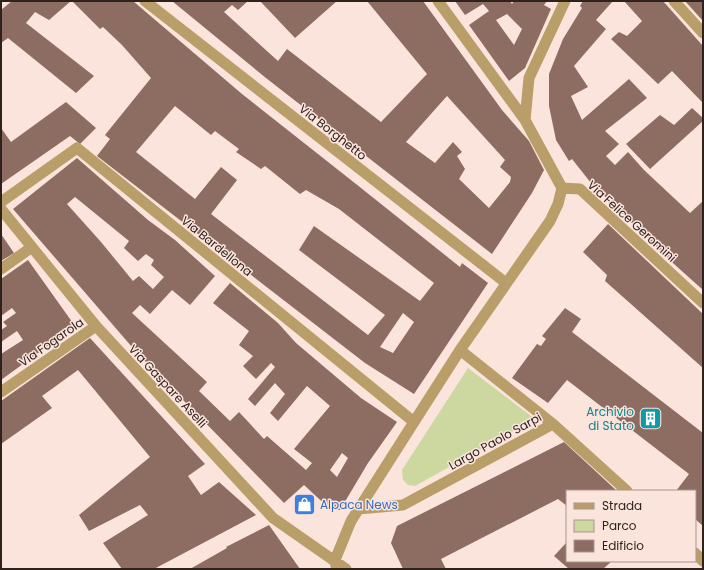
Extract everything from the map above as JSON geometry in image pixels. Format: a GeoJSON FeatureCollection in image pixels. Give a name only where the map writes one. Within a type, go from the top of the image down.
{"type":"FeatureCollection","features":[{"type":"Feature","properties":{"kind":"street","name":"Via Borghetto"},"geometry":{"type":"LineString","coordinates":[[145,1],[506,283]]}},
{"type":"Feature","properties":{"kind":"street"},"geometry":{"type":"LineString","coordinates":[[336,565],[351,521],[460,350],[550,221],[558,204],[562,188],[525,120],[438,1]]}},
{"type":"Feature","properties":{"kind":"street"},"geometry":{"type":"LineString","coordinates":[[525,120],[529,78],[565,1]]}},
{"type":"Feature","properties":{"kind":"street"},"geometry":{"type":"LineString","coordinates":[[674,1],[703,34]]}},
{"type":"Feature","properties":{"kind":"street","name":"Via Bardellona"},"geometry":{"type":"LineString","coordinates":[[1,202],[77,148],[414,422]]}},
{"type":"Feature","properties":{"kind":"street","name":"Via Felice Geromini"},"geometry":{"type":"LineString","coordinates":[[562,188],[580,189],[703,303]]}},
{"type":"Feature","properties":{"kind":"street","name":"Via Gaspare Aselli"},"geometry":{"type":"LineString","coordinates":[[1,209],[96,326],[273,518],[336,565],[346,569]]}},
{"type":"Feature","properties":{"kind":"street"},"geometry":{"type":"LineString","coordinates":[[1,269],[32,247]]}},
{"type":"Feature","properties":{"kind":"street","name":"Via Fogarola"},"geometry":{"type":"LineString","coordinates":[[1,392],[96,326]]}},
{"type":"Feature","properties":{"kind":"street","name":"Largo Paolo Sarpi"},"geometry":{"type":"LineString","coordinates":[[359,509],[403,505],[553,424],[460,350]]}},
{"type":"Feature","properties":{"kind":"street"},"geometry":{"type":"LineString","coordinates":[[553,424],[626,490]]}},
{"type":"Feature","properties":{"kind":"green space"},"geometry":{"type":"Polygon","coordinates":[[[468,368],[535,419],[415,486],[408,485],[403,480],[402,470],[468,368]]]}},
{"type":"Feature","properties":{"kind":"building"},"geometry":{"type":"Polygon","coordinates":[[[12,1],[71,1],[49,20],[35,12],[26,23],[94,76],[76,93],[8,38],[1,43],[1,10],[12,1]]]}},
{"type":"Feature","properties":{"kind":"building"},"geometry":{"type":"Polygon","coordinates":[[[72,1],[133,1],[242,94],[460,267],[462,263],[488,283],[414,394],[365,363],[97,156],[110,139],[105,135],[151,78],[122,45],[103,27],[100,29],[72,1]],[[175,106],[136,152],[195,199],[221,167],[237,180],[211,214],[368,335],[385,315],[299,250],[314,226],[420,301],[434,283],[339,209],[306,190],[300,194],[265,166],[261,169],[236,152],[239,149],[215,131],[211,135],[175,106]],[[403,313],[380,347],[393,353],[414,322],[403,313]]]}},
{"type":"Feature","properties":{"kind":"building"},"geometry":{"type":"Polygon","coordinates":[[[172,1],[248,1],[238,10],[232,5],[224,12],[278,61],[287,49],[381,122],[427,74],[367,1],[423,1],[502,110],[529,141],[544,170],[532,193],[492,254],[266,78],[172,1]],[[447,96],[406,142],[435,163],[453,142],[462,152],[457,156],[465,169],[459,179],[489,208],[510,182],[511,177],[500,167],[505,160],[447,96]]]}},
{"type":"Feature","properties":{"kind":"building"},"geometry":{"type":"Polygon","coordinates":[[[260,1],[337,1],[295,38],[260,1]]]}},
{"type":"Feature","properties":{"kind":"building"},"geometry":{"type":"Polygon","coordinates":[[[455,1],[510,1],[512,4],[514,1],[547,1],[544,5],[551,9],[525,68],[509,81],[469,25],[489,11],[483,4],[465,15],[455,1]],[[507,14],[496,20],[514,45],[522,29],[507,14]]]}},
{"type":"Feature","properties":{"kind":"building"},"geometry":{"type":"Polygon","coordinates":[[[583,1],[613,1],[596,20],[606,29],[574,66],[588,87],[571,96],[582,120],[629,79],[647,98],[605,131],[619,144],[606,156],[615,165],[628,152],[644,170],[690,213],[703,201],[703,290],[674,264],[591,183],[572,159],[569,161],[556,140],[549,106],[549,74],[563,39],[582,8],[580,6],[583,1]]]}},
{"type":"Feature","properties":{"kind":"building"},"geometry":{"type":"Polygon","coordinates":[[[624,1],[663,1],[703,46],[703,103],[672,71],[658,84],[611,39],[619,32],[627,36],[642,21],[624,1]]]}},
{"type":"Feature","properties":{"kind":"building"},"geometry":{"type":"Polygon","coordinates":[[[685,1],[703,1],[703,21],[685,1]]]}},
{"type":"Feature","properties":{"kind":"building"},"geometry":{"type":"Polygon","coordinates":[[[66,102],[96,128],[80,144],[70,136],[1,184],[1,128],[11,142],[66,102]]]}},
{"type":"Feature","properties":{"kind":"building"},"geometry":{"type":"Polygon","coordinates":[[[692,108],[703,118],[703,121],[650,169],[626,144],[660,115],[674,125],[692,108]]]}},
{"type":"Feature","properties":{"kind":"building"},"geometry":{"type":"Polygon","coordinates":[[[77,158],[148,220],[175,240],[215,276],[190,305],[172,290],[150,314],[140,305],[132,313],[207,382],[199,391],[230,421],[239,412],[264,439],[267,436],[306,470],[312,463],[294,449],[330,406],[307,386],[278,421],[270,413],[285,394],[275,383],[255,406],[248,399],[275,367],[271,363],[256,379],[243,366],[253,356],[239,345],[249,331],[213,303],[230,283],[278,323],[296,343],[361,398],[397,422],[368,463],[340,510],[331,510],[304,485],[284,503],[138,354],[13,209],[77,158]],[[75,197],[67,204],[133,281],[139,276],[153,289],[164,277],[151,265],[154,260],[146,254],[138,261],[124,248],[129,241],[75,197]],[[342,453],[330,470],[337,477],[348,458],[342,453]]]}},
{"type":"Feature","properties":{"kind":"building"},"geometry":{"type":"Polygon","coordinates":[[[608,224],[703,314],[703,368],[605,281],[607,275],[583,252],[608,224]]]}},
{"type":"Feature","properties":{"kind":"building"},"geometry":{"type":"Polygon","coordinates":[[[1,234],[14,253],[1,261],[1,234]]]}},
{"type":"Feature","properties":{"kind":"building"},"geometry":{"type":"Polygon","coordinates":[[[28,260],[75,326],[1,380],[1,354],[23,340],[17,331],[1,342],[1,330],[7,326],[3,322],[16,313],[12,308],[1,316],[1,279],[28,260]]]}},
{"type":"Feature","properties":{"kind":"building","name":"Archivio di Stato"},"geometry":{"type":"Polygon","coordinates":[[[565,308],[581,319],[572,332],[703,433],[703,526],[696,520],[696,490],[677,490],[689,474],[567,380],[548,403],[512,378],[537,344],[541,346],[546,339],[542,336],[565,308]]]}},
{"type":"Feature","properties":{"kind":"building"},"geometry":{"type":"Polygon","coordinates":[[[90,338],[205,464],[188,476],[201,495],[219,482],[256,515],[154,569],[122,569],[103,543],[148,515],[140,505],[89,531],[79,515],[150,457],[78,370],[42,396],[52,408],[1,444],[1,401],[90,338]]]}},
{"type":"Feature","properties":{"kind":"building"},"geometry":{"type":"Polygon","coordinates":[[[564,442],[616,490],[566,490],[566,505],[558,499],[441,559],[446,569],[403,569],[391,543],[397,526],[564,442]]]}},
{"type":"Feature","properties":{"kind":"building"},"geometry":{"type":"Polygon","coordinates":[[[269,525],[300,569],[190,569],[227,548],[226,547],[269,525]]]}},
{"type":"Feature","properties":{"kind":"building"},"geometry":{"type":"Polygon","coordinates":[[[566,543],[566,562],[611,562],[603,569],[569,569],[554,556],[566,543]]]}},
{"type":"Feature","properties":{"kind":"place","name":"Archivio di Stato"},"geometry":{"type":"Point","coordinates":[650,418]}},
{"type":"Feature","properties":{"kind":"place","name":"Alpaca News"},"geometry":{"type":"Point","coordinates":[304,504]}}]}
